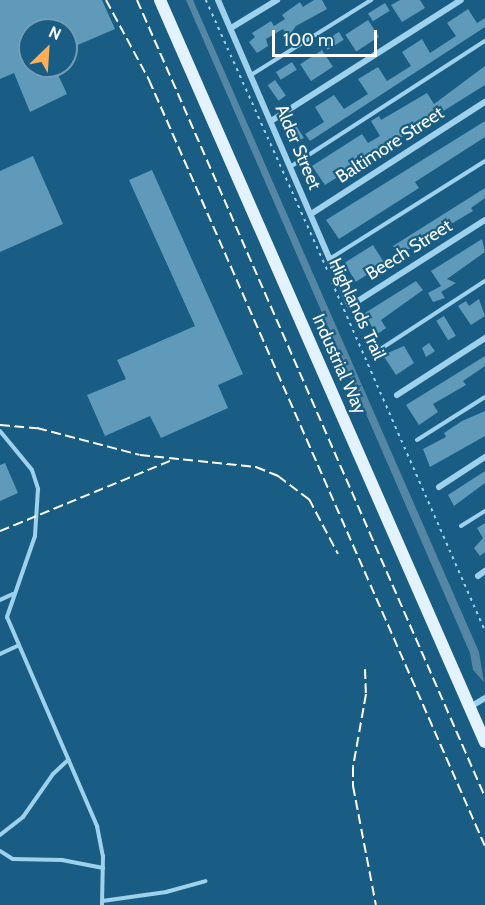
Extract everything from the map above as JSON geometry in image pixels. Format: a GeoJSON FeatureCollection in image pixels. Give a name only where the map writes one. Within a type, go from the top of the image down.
{"type":"FeatureCollection","features":[{"type":"Feature","properties":{"kind":"main road","name":"Industrial Way"},"geometry":{"type":"LineString","coordinates":[[160,0],[485,742]]}},
{"type":"Feature","properties":{"kind":"street","name":"Alder Street"},"geometry":{"type":"LineString","coordinates":[[218,0],[350,306]]}},
{"type":"Feature","properties":{"kind":"street"},"geometry":{"type":"LineString","coordinates":[[231,28],[277,0]]}},
{"type":"Feature","properties":{"kind":"street"},"geometry":{"type":"LineString","coordinates":[[271,121],[461,0]]}},
{"type":"Feature","properties":{"kind":"street","name":"Baltimore Street"},"geometry":{"type":"LineString","coordinates":[[310,214],[485,102]]}},
{"type":"Feature","properties":{"kind":"street","name":"Beech Street"},"geometry":{"type":"LineString","coordinates":[[350,306],[485,220]]}},
{"type":"Feature","properties":{"kind":"street"},"geometry":{"type":"LineString","coordinates":[[396,395],[485,338]]}},
{"type":"Feature","properties":{"kind":"street"},"geometry":{"type":"LineString","coordinates":[[439,487],[485,456]]}},
{"type":"Feature","properties":{"kind":"street"},"geometry":{"type":"LineString","coordinates":[[478,576],[485,571]]}},
{"type":"Feature","properties":{"kind":"street"},"geometry":{"type":"LineString","coordinates":[[469,707],[485,698]]}},
{"type":"Feature","properties":{"kind":"lane"},"geometry":{"type":"LineString","coordinates":[[251,75],[370,0]]}},
{"type":"Feature","properties":{"kind":"lane"},"geometry":{"type":"LineString","coordinates":[[290,167],[485,41]]}},
{"type":"Feature","properties":{"kind":"lane"},"geometry":{"type":"LineString","coordinates":[[331,258],[485,161]]}},
{"type":"Feature","properties":{"kind":"lane"},"geometry":{"type":"LineString","coordinates":[[376,352],[485,281]]}},
{"type":"Feature","properties":{"kind":"lane"},"geometry":{"type":"LineString","coordinates":[[417,440],[485,397]]}},
{"type":"Feature","properties":{"kind":"lane"},"geometry":{"type":"LineString","coordinates":[[0,432],[32,470],[38,489],[34,536],[13,594],[8,617],[17,646],[98,826],[104,868],[102,903],[166,892],[206,881]]}},
{"type":"Feature","properties":{"kind":"lane"},"geometry":{"type":"LineString","coordinates":[[0,441],[9,441]]}},
{"type":"Feature","properties":{"kind":"lane"},"geometry":{"type":"LineString","coordinates":[[461,526],[485,511]]}},
{"type":"Feature","properties":{"kind":"lane"},"geometry":{"type":"LineString","coordinates":[[0,600],[13,594]]}},
{"type":"Feature","properties":{"kind":"lane"},"geometry":{"type":"LineString","coordinates":[[0,654],[17,646]]}},
{"type":"Feature","properties":{"kind":"lane"},"geometry":{"type":"LineString","coordinates":[[0,835],[23,817],[52,774],[68,760]]}},
{"type":"Feature","properties":{"kind":"lane"},"geometry":{"type":"LineString","coordinates":[[0,850],[13,858],[62,860],[104,868]]}},
{"type":"Feature","properties":{"kind":"path","name":"Highlands Trail"},"geometry":{"type":"LineString","coordinates":[[206,0],[485,630]]}},
{"type":"Feature","properties":{"kind":"water"},"geometry":{"type":"Polygon","coordinates":[[[186,0],[193,0],[479,652],[484,682],[473,670],[470,653],[186,0]]]}},
{"type":"Feature","properties":{"kind":"building"},"geometry":{"type":"Polygon","coordinates":[[[0,0],[102,0],[115,29],[78,45],[78,18],[18,18],[18,78],[60,78],[67,94],[30,112],[14,73],[0,79],[0,0]]]}},
{"type":"Feature","properties":{"kind":"building"},"geometry":{"type":"Polygon","coordinates":[[[314,0],[322,0],[327,9],[296,26],[288,37],[283,29],[266,39],[268,46],[257,53],[249,42],[255,37],[252,33],[271,21],[274,26],[285,19],[282,15],[300,2],[303,7],[314,0]]]}},
{"type":"Feature","properties":{"kind":"building"},"geometry":{"type":"Polygon","coordinates":[[[400,0],[420,0],[425,8],[402,22],[391,5],[400,0]]]}},
{"type":"Feature","properties":{"kind":"building"},"geometry":{"type":"Polygon","coordinates":[[[385,3],[390,11],[373,21],[368,14],[385,3]]]}},
{"type":"Feature","properties":{"kind":"building"},"geometry":{"type":"Polygon","coordinates":[[[468,9],[477,23],[485,18],[485,27],[310,141],[305,134],[324,122],[315,107],[334,95],[344,109],[368,94],[358,79],[378,67],[387,81],[411,66],[402,52],[422,39],[430,53],[456,36],[447,23],[468,9]]]}},
{"type":"Feature","properties":{"kind":"building"},"geometry":{"type":"Polygon","coordinates":[[[368,20],[379,37],[356,51],[345,35],[368,20]]]}},
{"type":"Feature","properties":{"kind":"building"},"geometry":{"type":"Polygon","coordinates":[[[339,32],[344,40],[328,50],[323,42],[339,32]]]}},
{"type":"Feature","properties":{"kind":"building"},"geometry":{"type":"Polygon","coordinates":[[[322,50],[333,67],[311,81],[300,64],[322,50]]]}},
{"type":"Feature","properties":{"kind":"building"},"geometry":{"type":"Polygon","coordinates":[[[292,62],[297,70],[281,80],[276,72],[292,62]]]}},
{"type":"Feature","properties":{"kind":"building"},"geometry":{"type":"Polygon","coordinates":[[[485,66],[485,85],[325,185],[312,166],[362,134],[368,143],[380,136],[371,121],[379,116],[381,120],[427,93],[434,104],[485,66]]]}},
{"type":"Feature","properties":{"kind":"building"},"geometry":{"type":"Polygon","coordinates":[[[275,80],[286,96],[279,101],[268,85],[275,80]]]}},
{"type":"Feature","properties":{"kind":"building"},"geometry":{"type":"Polygon","coordinates":[[[293,121],[304,138],[296,143],[285,126],[293,121]]]}},
{"type":"Feature","properties":{"kind":"building"},"geometry":{"type":"Polygon","coordinates":[[[485,121],[485,137],[415,182],[419,188],[339,239],[326,220],[485,121]]]}},
{"type":"Feature","properties":{"kind":"building"},"geometry":{"type":"Polygon","coordinates":[[[33,156],[63,224],[0,252],[0,171],[33,156]]]}},
{"type":"Feature","properties":{"kind":"building"},"geometry":{"type":"Polygon","coordinates":[[[152,170],[243,374],[218,385],[228,408],[161,438],[150,416],[105,436],[87,395],[126,379],[117,360],[195,326],[129,180],[152,170]]]}},
{"type":"Feature","properties":{"kind":"building"},"geometry":{"type":"Polygon","coordinates":[[[485,188],[485,198],[471,208],[473,211],[399,255],[393,246],[485,188]]]}},
{"type":"Feature","properties":{"kind":"building"},"geometry":{"type":"Polygon","coordinates":[[[482,239],[485,252],[447,279],[456,283],[441,292],[445,298],[433,302],[428,293],[441,286],[431,271],[482,239]]]}},
{"type":"Feature","properties":{"kind":"building"},"geometry":{"type":"Polygon","coordinates":[[[373,245],[385,264],[356,282],[344,263],[373,245]]]}},
{"type":"Feature","properties":{"kind":"building"},"geometry":{"type":"Polygon","coordinates":[[[416,281],[423,290],[381,320],[386,328],[376,335],[365,313],[416,281]]]}},
{"type":"Feature","properties":{"kind":"building"},"geometry":{"type":"Polygon","coordinates":[[[479,299],[485,316],[471,325],[458,306],[466,301],[469,306],[479,299]]]}},
{"type":"Feature","properties":{"kind":"building"},"geometry":{"type":"Polygon","coordinates":[[[444,316],[456,336],[448,340],[436,321],[444,316]]]}},
{"type":"Feature","properties":{"kind":"building"},"geometry":{"type":"Polygon","coordinates":[[[429,343],[435,351],[426,357],[422,348],[429,343]]]}},
{"type":"Feature","properties":{"kind":"building"},"geometry":{"type":"Polygon","coordinates":[[[404,346],[414,363],[396,375],[383,355],[404,346]]]}},
{"type":"Feature","properties":{"kind":"building"},"geometry":{"type":"Polygon","coordinates":[[[485,356],[485,366],[463,381],[466,385],[433,404],[438,412],[419,425],[406,405],[485,356]]]}},
{"type":"Feature","properties":{"kind":"building"},"geometry":{"type":"Polygon","coordinates":[[[485,411],[485,436],[430,467],[423,449],[446,437],[444,433],[462,421],[485,411]]]}},
{"type":"Feature","properties":{"kind":"building"},"geometry":{"type":"Polygon","coordinates":[[[5,463],[18,493],[0,501],[0,465],[5,463]]]}},
{"type":"Feature","properties":{"kind":"building"},"geometry":{"type":"Polygon","coordinates":[[[485,471],[485,483],[454,506],[448,495],[485,471]]]}},
{"type":"Feature","properties":{"kind":"building"},"geometry":{"type":"Polygon","coordinates":[[[485,523],[485,552],[480,556],[474,548],[483,538],[477,528],[485,523]]]}},
{"type":"Feature","properties":{"kind":"railway"},"geometry":{"type":"LineString","coordinates":[[106,0],[149,80],[485,846]]}},
{"type":"Feature","properties":{"kind":"railway"},"geometry":{"type":"LineString","coordinates":[[137,0],[485,797]]}},
{"type":"Feature","properties":{"kind":"railway"},"geometry":{"type":"LineString","coordinates":[[0,425],[37,428],[140,455],[256,467],[278,476],[309,499],[338,554]]}},
{"type":"Feature","properties":{"kind":"railway"},"geometry":{"type":"LineString","coordinates":[[0,531],[170,461]]}},
{"type":"Feature","properties":{"kind":"railway"},"geometry":{"type":"LineString","coordinates":[[365,669],[366,694],[353,767],[353,786],[376,905]]}}]}
